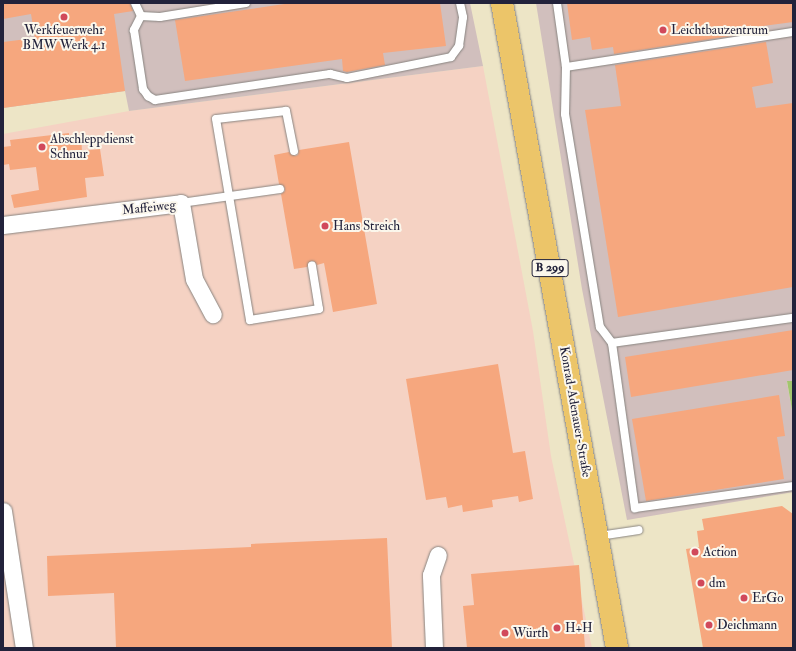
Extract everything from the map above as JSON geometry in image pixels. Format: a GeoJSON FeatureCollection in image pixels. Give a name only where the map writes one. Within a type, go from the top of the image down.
{"type":"FeatureCollection","features":[{"type":"Feature","properties":{"kind":"main road","name":"Konrad-Adenauer-Straße"},"geometry":{"type":"LineString","coordinates":[[502,3],[617,648]]}},
{"type":"Feature","properties":{"kind":"street","name":"Maffeiweg"},"geometry":{"type":"LineString","coordinates":[[3,225],[181,203],[194,279],[213,314]]}},
{"type":"Feature","properties":{"kind":"street"},"geometry":{"type":"LineString","coordinates":[[3,511],[24,648]]}},
{"type":"Feature","properties":{"kind":"street"},"geometry":{"type":"LineString","coordinates":[[434,648],[431,575],[438,555]]}},
{"type":"Feature","properties":{"kind":"lane"},"geometry":{"type":"LineString","coordinates":[[135,3],[141,16]]}},
{"type":"Feature","properties":{"kind":"lane"},"geometry":{"type":"LineString","coordinates":[[141,16],[160,17],[246,3]]}},
{"type":"Feature","properties":{"kind":"lane"},"geometry":{"type":"LineString","coordinates":[[141,16],[134,30],[143,89],[148,96],[155,100],[330,74],[347,78],[451,57],[459,46],[463,17],[460,3]]}},
{"type":"Feature","properties":{"kind":"lane"},"geometry":{"type":"LineString","coordinates":[[557,3],[566,67],[564,114],[600,326],[612,343],[635,508],[793,486]]}},
{"type":"Feature","properties":{"kind":"lane"},"geometry":{"type":"LineString","coordinates":[[566,67],[793,32]]}},
{"type":"Feature","properties":{"kind":"lane"},"geometry":{"type":"LineString","coordinates":[[294,151],[286,111],[216,119],[250,320],[319,309],[312,266]]}},
{"type":"Feature","properties":{"kind":"lane"},"geometry":{"type":"LineString","coordinates":[[181,203],[280,189]]}},
{"type":"Feature","properties":{"kind":"lane"},"geometry":{"type":"LineString","coordinates":[[612,343],[793,318]]}},
{"type":"Feature","properties":{"kind":"lane"},"geometry":{"type":"LineString","coordinates":[[597,537],[639,530]]}},
{"type":"Feature","properties":{"kind":"shaded area"},"geometry":{"type":"Polygon","coordinates":[[[3,3],[470,3],[483,66],[129,111],[125,91],[3,108],[3,3]]]}},
{"type":"Feature","properties":{"kind":"shaded area"},"geometry":{"type":"Polygon","coordinates":[[[536,3],[793,3],[793,381],[787,382],[793,416],[793,492],[627,520],[582,289],[536,3]]]}},
{"type":"Feature","properties":{"kind":"shaded area"},"geometry":{"type":"Polygon","coordinates":[[[483,66],[533,331],[551,456],[592,648],[3,648],[3,134],[129,111],[483,66]]]}},
{"type":"Feature","properties":{"kind":"green space"},"geometry":{"type":"Polygon","coordinates":[[[787,381],[793,381],[793,416],[787,381]]]}},
{"type":"Feature","properties":{"kind":"building"},"geometry":{"type":"Polygon","coordinates":[[[3,3],[130,3],[133,11],[114,14],[125,91],[3,108],[3,42],[35,38],[31,14],[3,19],[3,3]]]}},
{"type":"Feature","properties":{"kind":"building"},"geometry":{"type":"Polygon","coordinates":[[[291,3],[440,3],[446,46],[383,53],[385,65],[347,72],[343,71],[342,59],[185,81],[175,20],[291,3]]]}},
{"type":"Feature","properties":{"kind":"building","name":"Leichtbauzentrum"},"geometry":{"type":"Polygon","coordinates":[[[567,3],[793,3],[793,22],[763,26],[764,31],[614,54],[613,47],[592,50],[590,37],[572,40],[567,3]]]}},
{"type":"Feature","properties":{"kind":"building"},"geometry":{"type":"Polygon","coordinates":[[[766,42],[773,83],[752,87],[756,108],[793,103],[793,287],[618,317],[585,110],[621,106],[615,65],[766,42]]]}},
{"type":"Feature","properties":{"kind":"building"},"geometry":{"type":"Polygon","coordinates":[[[69,133],[69,138],[81,136],[82,151],[100,149],[104,176],[85,178],[87,197],[14,208],[11,195],[39,190],[36,167],[10,170],[9,164],[3,165],[3,147],[11,146],[10,140],[69,133]]]}},
{"type":"Feature","properties":{"kind":"building","name":"Hans Streich"},"geometry":{"type":"Polygon","coordinates":[[[349,142],[377,304],[333,312],[324,263],[317,265],[314,261],[311,261],[307,267],[294,269],[281,194],[285,191],[285,188],[279,184],[274,155],[289,152],[295,156],[298,155],[299,150],[349,142]]]}},
{"type":"Feature","properties":{"kind":"building"},"geometry":{"type":"Polygon","coordinates":[[[793,330],[793,370],[631,397],[625,357],[793,330]]]}},
{"type":"Feature","properties":{"kind":"building"},"geometry":{"type":"Polygon","coordinates":[[[498,364],[513,453],[525,451],[533,499],[519,502],[518,496],[492,500],[493,507],[463,512],[462,505],[448,508],[446,497],[426,500],[406,379],[498,364]]]}},
{"type":"Feature","properties":{"kind":"building"},"geometry":{"type":"Polygon","coordinates":[[[779,395],[785,436],[777,437],[784,479],[646,501],[632,419],[779,395]]]}},
{"type":"Feature","properties":{"kind":"building","name":"ErGo"},"geometry":{"type":"Polygon","coordinates":[[[782,506],[793,514],[793,648],[703,648],[686,549],[699,547],[697,531],[704,530],[702,519],[782,506]]]}},
{"type":"Feature","properties":{"kind":"building"},"geometry":{"type":"Polygon","coordinates":[[[387,538],[392,648],[116,648],[114,593],[48,596],[47,556],[251,547],[251,544],[387,538]]]}},
{"type":"Feature","properties":{"kind":"building"},"geometry":{"type":"Polygon","coordinates":[[[579,565],[585,648],[467,648],[463,606],[474,605],[471,574],[579,565]]]}},
{"type":"Feature","properties":{"kind":"place","name":"Werkfeuerwehr BMW Werk 4.1"},"geometry":{"type":"Point","coordinates":[64,17]}},
{"type":"Feature","properties":{"kind":"place","name":"Leichtbauzentrum"},"geometry":{"type":"Point","coordinates":[663,30]}},
{"type":"Feature","properties":{"kind":"place","name":"Abschleppdienst Schnur"},"geometry":{"type":"Point","coordinates":[42,147]}},
{"type":"Feature","properties":{"kind":"place","name":"Hans Streich"},"geometry":{"type":"Point","coordinates":[325,226]}},
{"type":"Feature","properties":{"kind":"place","name":"Action"},"geometry":{"type":"Point","coordinates":[695,552]}},
{"type":"Feature","properties":{"kind":"place","name":"dm"},"geometry":{"type":"Point","coordinates":[701,583]}},
{"type":"Feature","properties":{"kind":"place","name":"ErGo"},"geometry":{"type":"Point","coordinates":[744,598]}},
{"type":"Feature","properties":{"kind":"place","name":"Deichmann"},"geometry":{"type":"Point","coordinates":[709,625]}},
{"type":"Feature","properties":{"kind":"place","name":"H+H"},"geometry":{"type":"Point","coordinates":[557,628]}},
{"type":"Feature","properties":{"kind":"place","name":"Würth"},"geometry":{"type":"Point","coordinates":[505,633]}}]}
